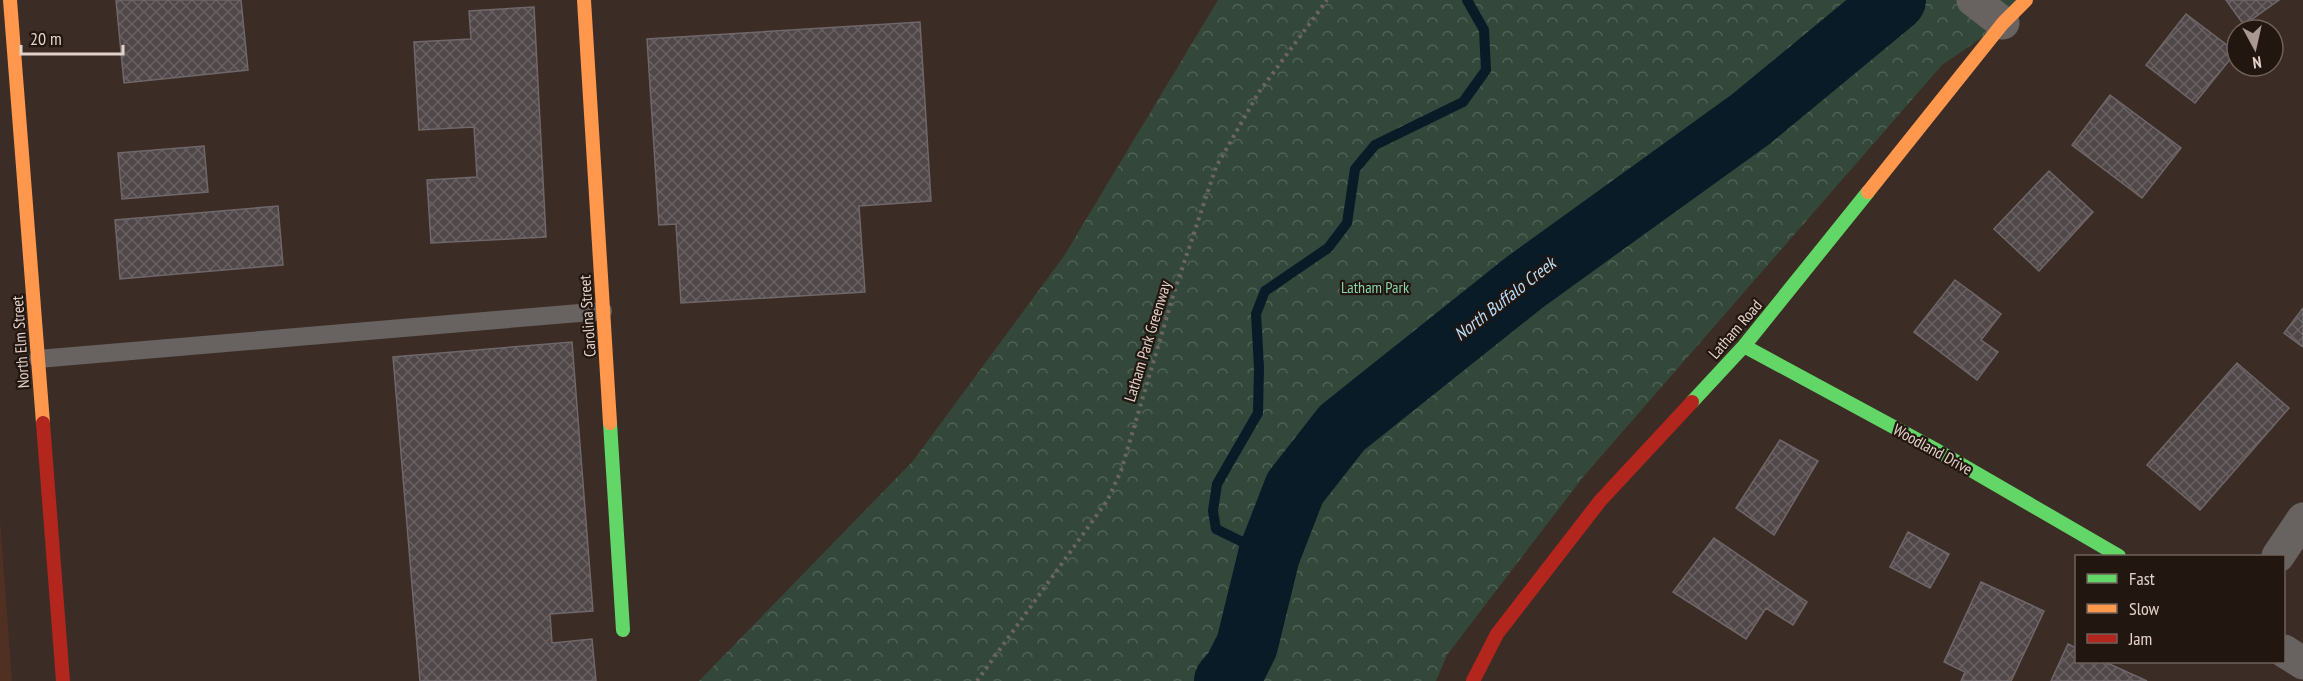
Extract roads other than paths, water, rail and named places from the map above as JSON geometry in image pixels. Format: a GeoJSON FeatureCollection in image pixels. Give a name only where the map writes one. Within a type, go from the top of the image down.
{"type":"FeatureCollection","features":[{"type":"Feature","properties":{"kind":"street","name":"North Elm Street"},"geometry":{"type":"LineString","coordinates":[[10,0],[63,681]]}},
{"type":"Feature","properties":{"kind":"street","name":"Carolina Street"},"geometry":{"type":"LineString","coordinates":[[584,0],[623,630]]}},
{"type":"Feature","properties":{"kind":"street"},"geometry":{"type":"LineString","coordinates":[[1973,0],[2003,23]]}},
{"type":"Feature","properties":{"kind":"street","name":"Latham Road"},"geometry":{"type":"LineString","coordinates":[[1473,681],[1497,634],[1600,501],[1744,346],[2003,23],[2025,0]]}},
{"type":"Feature","properties":{"kind":"street","name":"Woodland Drive"},"geometry":{"type":"LineString","coordinates":[[1744,346],[1938,451],[2117,555]]}},
{"type":"Feature","properties":{"kind":"street"},"geometry":{"type":"LineString","coordinates":[[2278,555],[2303,519]]}},
{"type":"Feature","properties":{"kind":"street"},"geometry":{"type":"LineString","coordinates":[[2285,652],[2303,663]]}},
{"type":"Feature","properties":{"kind":"lane"},"geometry":{"type":"LineString","coordinates":[[38,358],[603,311]]}},
{"type":"Feature","properties":{"kind":"waterway"},"geometry":{"type":"LineString","coordinates":[[1269,555],[1216,529],[1213,511],[1217,484],[1258,413],[1259,368],[1256,314],[1265,291],[1328,248],[1347,223],[1355,169],[1375,145],[1463,102],[1486,70],[1484,30],[1467,0]]}},
{"type":"Feature","properties":{"kind":"waterway","name":"North Buffalo Creek"},"geometry":{"type":"LineString","coordinates":[[1225,681],[1234,671],[1247,645],[1269,555],[1295,488],[1342,428],[1525,282],[1751,119],[1895,0]]}},
{"type":"Feature","properties":{"kind":"park label","name":"Latham Park"},"geometry":{"type":"Point","coordinates":[1375,287]}}]}
